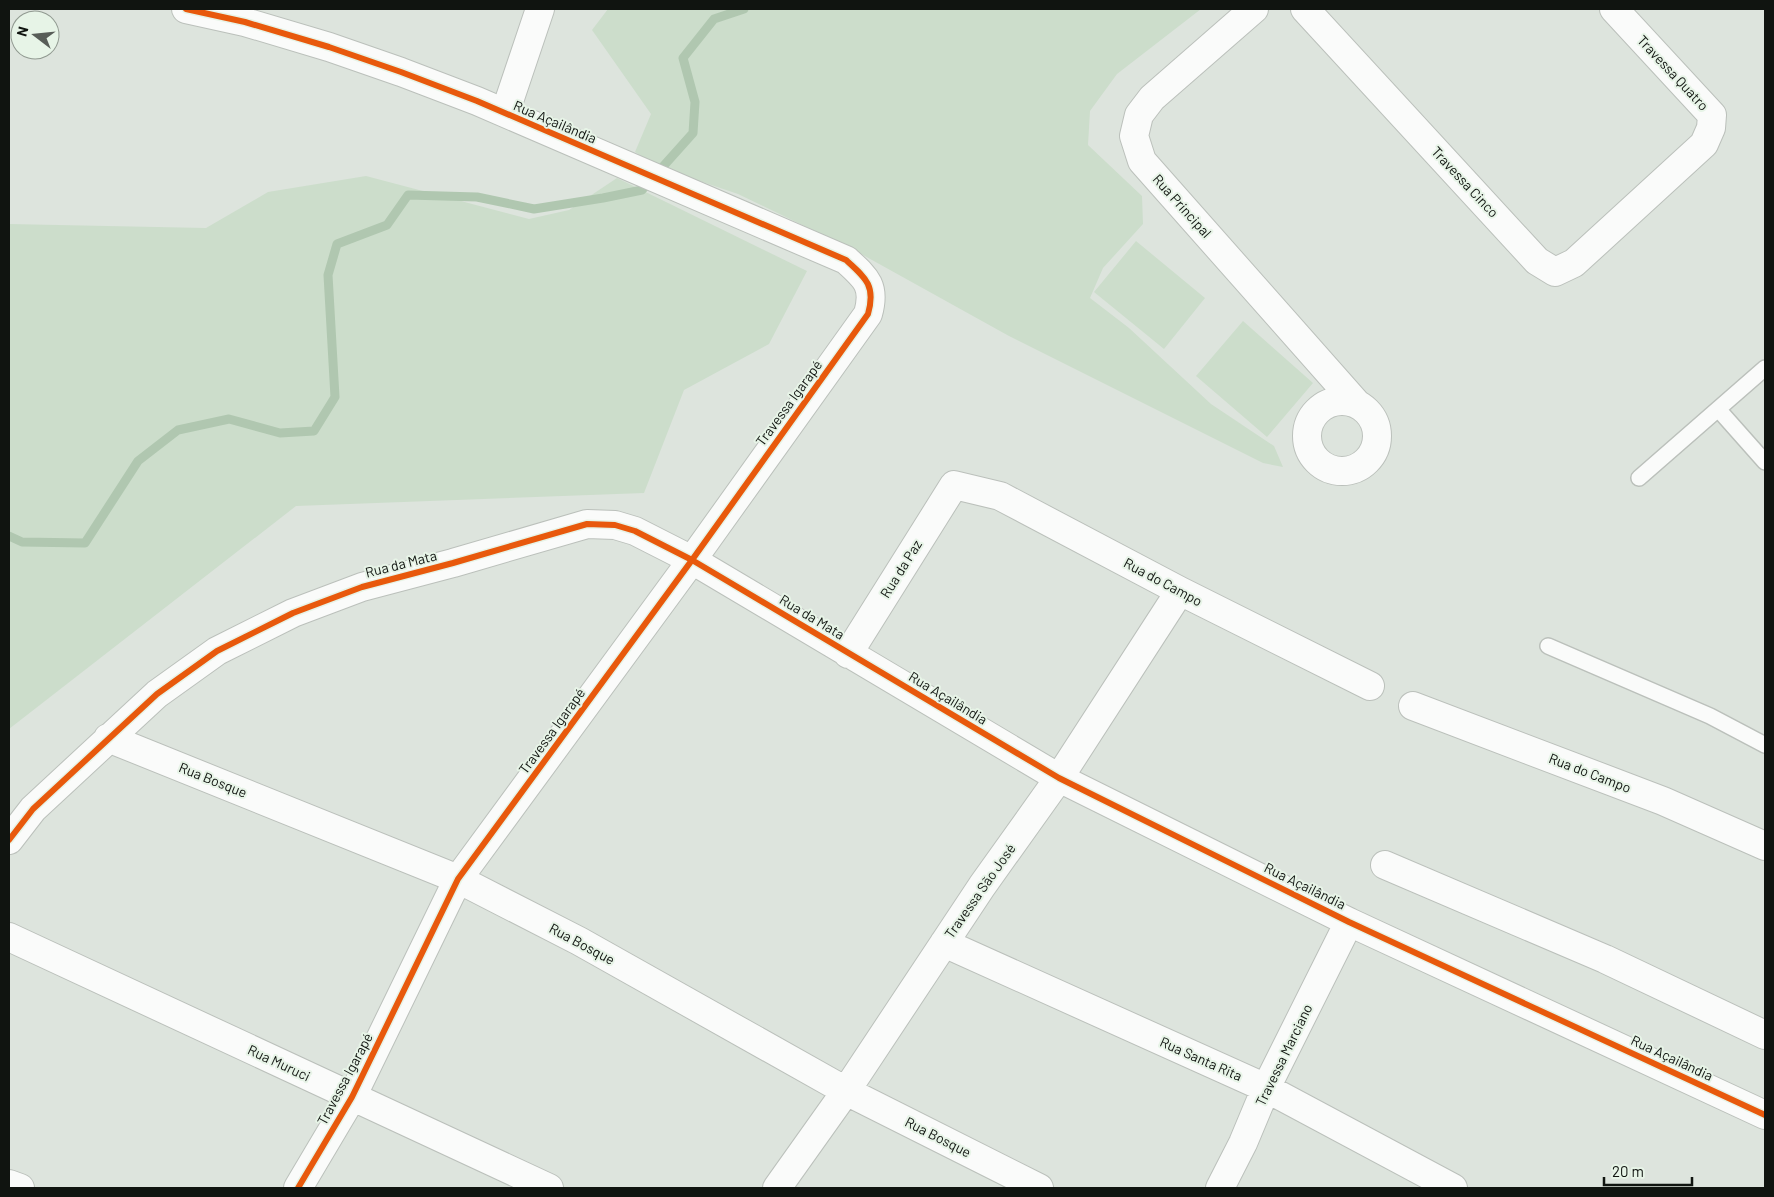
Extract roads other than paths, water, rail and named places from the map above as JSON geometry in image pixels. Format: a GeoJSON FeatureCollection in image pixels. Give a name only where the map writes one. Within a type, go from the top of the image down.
{"type":"FeatureCollection","features":[{"type":"Feature","properties":{"kind":"street","name":"Rua Açailândia"},"geometry":{"type":"LineString","coordinates":[[186,9],[245,22],[329,47],[401,72],[505,113],[846,260],[863,275],[870,288],[872,300],[868,314]]}},
{"type":"Feature","properties":{"kind":"street"},"geometry":{"type":"LineString","coordinates":[[505,113],[540,9]]}},
{"type":"Feature","properties":{"kind":"street","name":"Rua Principal"},"geometry":{"type":"LineString","coordinates":[[1254,9],[1152,98],[1139,115],[1134,136],[1142,160],[1357,404]]}},
{"type":"Feature","properties":{"kind":"street","name":"Travessa Cinco"},"geometry":{"type":"LineString","coordinates":[[1305,9],[1537,261],[1555,272],[1574,263],[1638,205]]}},
{"type":"Feature","properties":{"kind":"street","name":"Travessa Quatro"},"geometry":{"type":"LineString","coordinates":[[1614,9],[1712,115],[1711,128],[1704,144],[1638,205]]}},
{"type":"Feature","properties":{"kind":"street","name":"Travessa Igarapé"},"geometry":{"type":"LineString","coordinates":[[298,1188],[352,1097],[458,879],[692,560],[868,314]]}},
{"type":"Feature","properties":{"kind":"street","name":"Rua do Campo"},"geometry":{"type":"LineString","coordinates":[[954,485],[1000,496],[1180,591],[1370,686]]}},
{"type":"Feature","properties":{"kind":"street","name":"Rua da Paz"},"geometry":{"type":"LineString","coordinates":[[848,654],[954,485]]}},
{"type":"Feature","properties":{"kind":"street","name":"Rua da Mata"},"geometry":{"type":"LineString","coordinates":[[9,840],[33,809],[108,738],[157,694],[217,651],[292,613],[362,587],[587,524],[615,525],[635,530],[692,560],[848,654]]}},
{"type":"Feature","properties":{"kind":"street","name":"Travessa São José"},"geometry":{"type":"LineString","coordinates":[[777,1188],[846,1091],[982,886],[1059,778],[1180,591]]}},
{"type":"Feature","properties":{"kind":"street","name":"Rua Açailândia"},"geometry":{"type":"LineString","coordinates":[[848,654],[1059,778],[1350,922],[1765,1115]]}},
{"type":"Feature","properties":{"kind":"street","name":"Rua do Campo"},"geometry":{"type":"LineString","coordinates":[[1413,706],[1662,801],[1765,846]]}},
{"type":"Feature","properties":{"kind":"street","name":"Rua Bosque"},"geometry":{"type":"LineString","coordinates":[[108,738],[458,879],[579,941],[846,1091],[1039,1188]]}},
{"type":"Feature","properties":{"kind":"street"},"geometry":{"type":"LineString","coordinates":[[1385,865],[1605,959],[1765,1035]]}},
{"type":"Feature","properties":{"kind":"street","name":"Travessa Marciano"},"geometry":{"type":"LineString","coordinates":[[1220,1188],[1266,1088],[1350,922]]}},
{"type":"Feature","properties":{"kind":"street","name":"Rua Muruci"},"geometry":{"type":"LineString","coordinates":[[9,936],[549,1188]]}},
{"type":"Feature","properties":{"kind":"street","name":"Rua Santa Rita"},"geometry":{"type":"LineString","coordinates":[[944,943],[1266,1088],[1453,1188]]}},
{"type":"Feature","properties":{"kind":"street"},"geometry":{"type":"LineString","coordinates":[[9,1184],[20,1188]]}},
{"type":"Feature","properties":{"kind":"lane"},"geometry":{"type":"LineString","coordinates":[[1638,478],[1765,368]]}},
{"type":"Feature","properties":{"kind":"lane"},"geometry":{"type":"LineString","coordinates":[[1718,409],[1765,462]]}},
{"type":"Feature","properties":{"kind":"lane"},"geometry":{"type":"LineString","coordinates":[[1548,646],[1710,716],[1765,744]]}},
{"type":"Feature","properties":{"kind":"waterway"},"geometry":{"type":"LineString","coordinates":[[9,536],[22,542],[85,543],[138,461],[178,430],[229,419],[280,433],[314,431],[335,397],[328,275],[337,244],[387,225],[408,195],[477,197],[534,209],[642,190],[693,133],[695,102],[683,58],[714,19],[744,9]]}}]}
